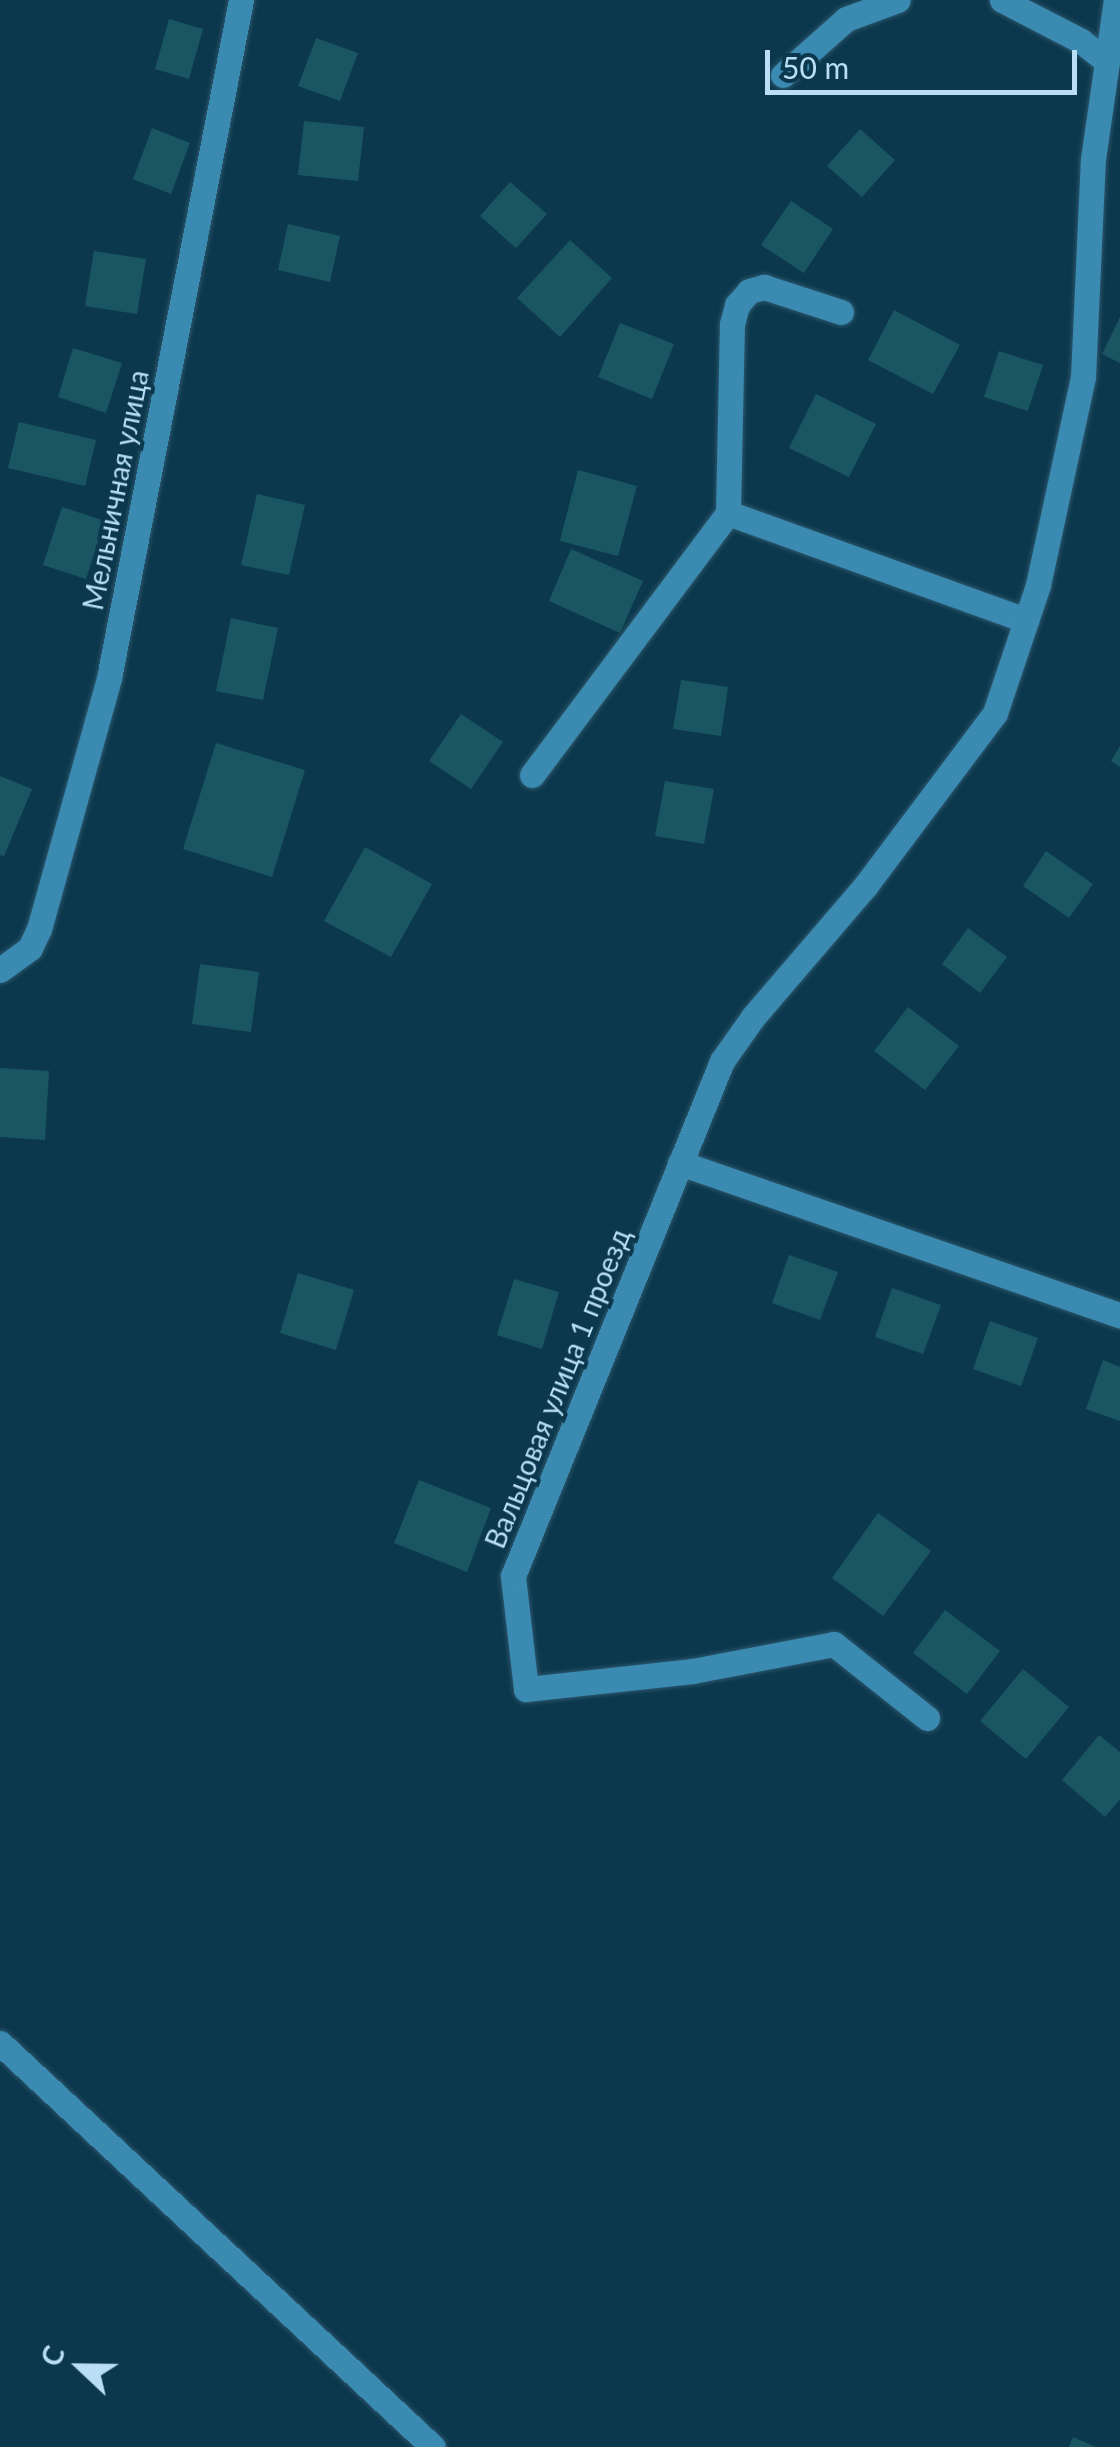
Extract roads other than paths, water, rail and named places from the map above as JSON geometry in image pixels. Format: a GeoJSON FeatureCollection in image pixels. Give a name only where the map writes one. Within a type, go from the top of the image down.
{"type":"FeatureCollection","features":[{"type":"Feature","properties":{"kind":"street","name":"Мельничная улица"},"geometry":{"type":"LineString","coordinates":[[0,970],[30,948],[39,929],[109,678],[241,0]]}},
{"type":"Feature","properties":{"kind":"street"},"geometry":{"type":"LineString","coordinates":[[783,75],[846,19],[898,0]]}},
{"type":"Feature","properties":{"kind":"street"},"geometry":{"type":"LineString","coordinates":[[1002,0],[1082,41],[1107,61]]}},
{"type":"Feature","properties":{"kind":"street"},"geometry":{"type":"LineString","coordinates":[[1117,0],[1120,8]]}},
{"type":"Feature","properties":{"kind":"street","name":"Вальцовая улица 1 проезд"},"geometry":{"type":"LineString","coordinates":[[927,1718],[834,1644],[693,1671],[526,1689],[513,1576],[722,1061],[753,1018],[866,886],[995,713],[1038,585],[1083,377],[1093,159],[1117,0]]}},
{"type":"Feature","properties":{"kind":"street"},"geometry":{"type":"LineString","coordinates":[[532,776],[728,513],[732,324],[738,305],[749,291],[764,287],[841,312]]}},
{"type":"Feature","properties":{"kind":"street"},"geometry":{"type":"LineString","coordinates":[[728,513],[1026,620]]}},
{"type":"Feature","properties":{"kind":"street"},"geometry":{"type":"LineString","coordinates":[[680,1163],[1120,1316]]}},
{"type":"Feature","properties":{"kind":"street"},"geometry":{"type":"LineString","coordinates":[[0,2043],[434,2447]]}}]}
